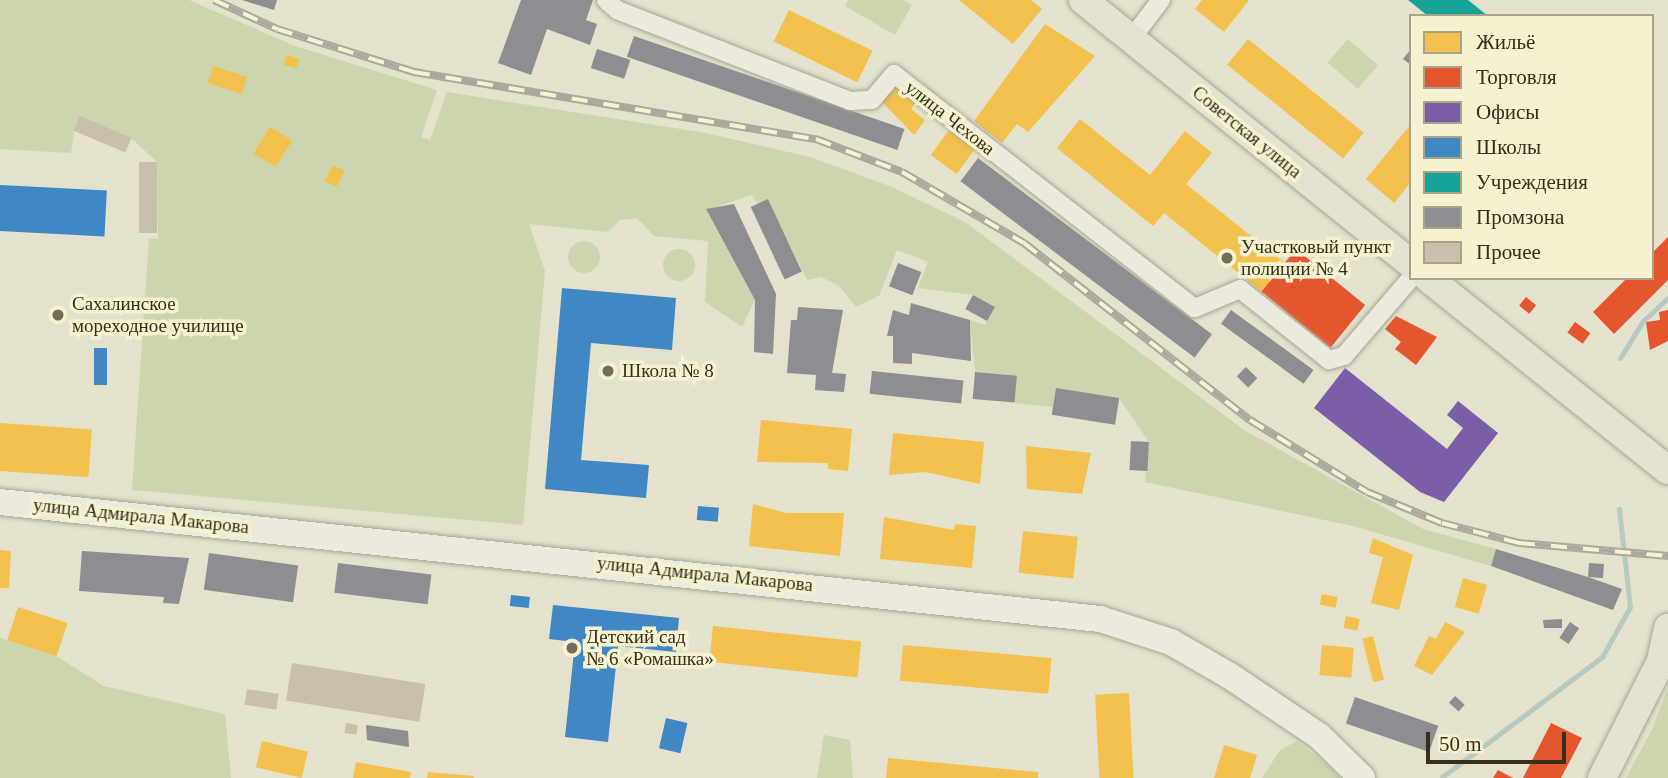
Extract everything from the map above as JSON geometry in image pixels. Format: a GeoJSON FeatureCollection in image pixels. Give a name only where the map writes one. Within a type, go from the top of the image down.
{"type":"FeatureCollection","features":[{"type":"Feature","properties":{"kind":"main road","name":"Советская улица"},"geometry":{"type":"LineString","coordinates":[[1083,0],[1409,262]]}},
{"type":"Feature","properties":{"kind":"main road"},"geometry":{"type":"LineString","coordinates":[[1430,280],[1668,470]]}},
{"type":"Feature","properties":{"kind":"main road","name":"улица Адмирала Макарова"},"geometry":{"type":"LineString","coordinates":[[0,502],[1100,619],[1171,642],[1230,676],[1319,736],[1362,778]]}},
{"type":"Feature","properties":{"kind":"main road"},"geometry":{"type":"LineString","coordinates":[[1602,778],[1661,661],[1668,628]]}},
{"type":"Feature","properties":{"kind":"street","name":"улица Чехова"},"geometry":{"type":"LineString","coordinates":[[606,0],[617,10],[850,101],[872,100],[894,74],[1195,307],[1240,289],[1329,360],[1344,356],[1409,280]]}},
{"type":"Feature","properties":{"kind":"street"},"geometry":{"type":"LineString","coordinates":[[1132,38],[1161,0]]}},
{"type":"Feature","properties":{"kind":"green space"},"geometry":{"type":"Polygon","coordinates":[[[0,0],[189,0],[295,46],[437,90],[421,137],[430,140],[447,92],[706,133],[810,157],[892,187],[965,222],[1244,430],[1423,529],[1496,549],[1491,566],[1353,526],[1145,482],[1149,442],[1119,398],[1056,389],[1053,407],[1014,403],[1016,376],[975,372],[970,320],[985,325],[994,307],[973,295],[918,288],[928,262],[897,250],[879,296],[856,307],[839,286],[821,277],[807,280],[768,200],[757,204],[752,195],[706,210],[755,300],[742,327],[705,302],[708,241],[654,236],[637,218],[620,220],[608,232],[529,224],[545,271],[523,525],[132,490],[149,238],[158,239],[157,162],[131,138],[74,131],[71,153],[0,149],[0,0]]]}},
{"type":"Feature","properties":{"kind":"green space"},"geometry":{"type":"Polygon","coordinates":[[[848,0],[903,0],[912,5],[895,35],[845,6],[848,0]]]}},
{"type":"Feature","properties":{"kind":"green space"},"geometry":{"type":"Polygon","coordinates":[[[1348,39],[1378,65],[1358,89],[1328,62],[1348,39]]]}},
{"type":"Feature","properties":{"kind":"green space"},"geometry":{"type":"Polygon","coordinates":[[[584,241],[595,246],[600,257],[595,268],[584,273],[573,268],[568,257],[573,246],[584,241]]]}},
{"type":"Feature","properties":{"kind":"green space"},"geometry":{"type":"Polygon","coordinates":[[[679,249],[690,254],[695,265],[690,276],[679,281],[668,276],[663,265],[668,254],[679,249]]]}},
{"type":"Feature","properties":{"kind":"green space"},"geometry":{"type":"Polygon","coordinates":[[[0,638],[56,656],[104,686],[225,714],[231,778],[0,778],[0,638]]]}},
{"type":"Feature","properties":{"kind":"green space"},"geometry":{"type":"Polygon","coordinates":[[[1668,688],[1668,778],[1626,778],[1652,729],[1668,688]]]}},
{"type":"Feature","properties":{"kind":"green space"},"geometry":{"type":"Polygon","coordinates":[[[824,735],[850,740],[853,778],[817,778],[824,735]]]}},
{"type":"Feature","properties":{"kind":"green space"},"geometry":{"type":"Polygon","coordinates":[[[1297,741],[1340,778],[1262,778],[1280,750],[1297,741]]]}},
{"type":"Feature","properties":{"kind":"building: Жильё"},"geometry":{"type":"Polygon","coordinates":[[[959,0],[1031,0],[1042,9],[1013,44],[959,0]]]}},
{"type":"Feature","properties":{"kind":"building: Жильё"},"geometry":{"type":"Polygon","coordinates":[[[1202,0],[1249,0],[1224,32],[1195,9],[1202,0]]]}},
{"type":"Feature","properties":{"kind":"building: Жильё"},"geometry":{"type":"Polygon","coordinates":[[[789,10],[873,51],[857,82],[774,41],[789,10]]]}},
{"type":"Feature","properties":{"kind":"building: Жильё"},"geometry":{"type":"Polygon","coordinates":[[[1045,24],[1095,56],[1028,132],[1017,124],[1002,143],[974,121],[1045,24]]]}},
{"type":"Feature","properties":{"kind":"building: Жильё"},"geometry":{"type":"Polygon","coordinates":[[[1248,39],[1364,133],[1343,158],[1227,65],[1248,39]]]}},
{"type":"Feature","properties":{"kind":"building: Жильё"},"geometry":{"type":"Polygon","coordinates":[[[287,55],[299,59],[296,69],[284,65],[287,55]]]}},
{"type":"Feature","properties":{"kind":"building: Жильё"},"geometry":{"type":"Polygon","coordinates":[[[213,66],[247,77],[242,94],[207,83],[213,66]]]}},
{"type":"Feature","properties":{"kind":"building: Жильё"},"geometry":{"type":"Polygon","coordinates":[[[896,84],[917,101],[911,109],[925,120],[914,135],[882,102],[896,84]]]}},
{"type":"Feature","properties":{"kind":"building: Жильё"},"geometry":{"type":"Polygon","coordinates":[[[1080,119],[1150,175],[1185,131],[1212,153],[1186,184],[1285,263],[1262,292],[1164,213],[1153,226],[1057,148],[1080,119]]]}},
{"type":"Feature","properties":{"kind":"building: Жильё"},"geometry":{"type":"Polygon","coordinates":[[[1409,126],[1409,184],[1394,203],[1366,179],[1409,126]]]}},
{"type":"Feature","properties":{"kind":"building: Жильё"},"geometry":{"type":"Polygon","coordinates":[[[270,127],[292,141],[276,167],[254,153],[270,127]]]}},
{"type":"Feature","properties":{"kind":"building: Жильё"},"geometry":{"type":"Polygon","coordinates":[[[949,130],[975,149],[957,174],[931,155],[949,130]]]}},
{"type":"Feature","properties":{"kind":"building: Жильё"},"geometry":{"type":"Polygon","coordinates":[[[333,165],[345,171],[336,187],[325,181],[333,165]]]}},
{"type":"Feature","properties":{"kind":"building: Жильё"},"geometry":{"type":"Polygon","coordinates":[[[761,420],[852,429],[848,471],[828,469],[828,463],[757,462],[761,420]]]}},
{"type":"Feature","properties":{"kind":"building: Жильё"},"geometry":{"type":"Polygon","coordinates":[[[0,423],[92,429],[88,477],[0,471],[0,423]]]}},
{"type":"Feature","properties":{"kind":"building: Жильё"},"geometry":{"type":"Polygon","coordinates":[[[893,433],[984,442],[980,484],[925,472],[889,475],[893,433]]]}},
{"type":"Feature","properties":{"kind":"building: Жильё"},"geometry":{"type":"Polygon","coordinates":[[[1026,446],[1091,453],[1082,494],[1027,489],[1026,446]]]}},
{"type":"Feature","properties":{"kind":"building: Жильё"},"geometry":{"type":"Polygon","coordinates":[[[753,504],[786,513],[844,513],[840,556],[749,546],[753,504]]]}},
{"type":"Feature","properties":{"kind":"building: Жильё"},"geometry":{"type":"Polygon","coordinates":[[[884,517],[954,530],[955,524],[976,526],[972,568],[880,559],[884,517]]]}},
{"type":"Feature","properties":{"kind":"building: Жильё"},"geometry":{"type":"Polygon","coordinates":[[[1023,531],[1078,537],[1073,579],[1019,573],[1023,531]]]}},
{"type":"Feature","properties":{"kind":"building: Жильё"},"geometry":{"type":"Polygon","coordinates":[[[1373,538],[1413,555],[1399,610],[1371,603],[1383,557],[1369,553],[1373,538]]]}},
{"type":"Feature","properties":{"kind":"building: Жильё"},"geometry":{"type":"Polygon","coordinates":[[[0,550],[11,551],[9,588],[0,588],[0,550]]]}},
{"type":"Feature","properties":{"kind":"building: Жильё"},"geometry":{"type":"Polygon","coordinates":[[[1463,578],[1487,585],[1479,614],[1455,607],[1463,578]]]}},
{"type":"Feature","properties":{"kind":"building: Жильё"},"geometry":{"type":"Polygon","coordinates":[[[1322,594],[1338,597],[1336,608],[1320,605],[1322,594]]]}},
{"type":"Feature","properties":{"kind":"building: Жильё"},"geometry":{"type":"Polygon","coordinates":[[[18,607],[67,623],[57,656],[7,640],[18,607]]]}},
{"type":"Feature","properties":{"kind":"building: Жильё"},"geometry":{"type":"Polygon","coordinates":[[[1346,616],[1360,619],[1357,631],[1344,628],[1346,616]]]}},
{"type":"Feature","properties":{"kind":"building: Жильё"},"geometry":{"type":"Polygon","coordinates":[[[1445,622],[1465,632],[1432,675],[1414,666],[1429,636],[1436,639],[1445,622]]]}},
{"type":"Feature","properties":{"kind":"building: Жильё"},"geometry":{"type":"Polygon","coordinates":[[[713,626],[861,642],[857,677],[709,662],[713,626]]]}},
{"type":"Feature","properties":{"kind":"building: Жильё"},"geometry":{"type":"Polygon","coordinates":[[[1373,636],[1384,680],[1373,682],[1362,639],[1373,636]]]}},
{"type":"Feature","properties":{"kind":"building: Жильё"},"geometry":{"type":"Polygon","coordinates":[[[903,645],[1051,658],[1048,694],[900,681],[903,645]]]}},
{"type":"Feature","properties":{"kind":"building: Жильё"},"geometry":{"type":"Polygon","coordinates":[[[1322,645],[1354,648],[1351,678],[1319,675],[1322,645]]]}},
{"type":"Feature","properties":{"kind":"building: Жильё"},"geometry":{"type":"Polygon","coordinates":[[[1129,693],[1133,778],[1099,778],[1095,695],[1129,693]]]}},
{"type":"Feature","properties":{"kind":"building: Жильё"},"geometry":{"type":"Polygon","coordinates":[[[262,741],[308,752],[302,778],[256,767],[262,741]]]}},
{"type":"Feature","properties":{"kind":"building: Жильё"},"geometry":{"type":"Polygon","coordinates":[[[1224,745],[1257,755],[1250,778],[1214,778],[1224,745]]]}},
{"type":"Feature","properties":{"kind":"building: Жильё"},"geometry":{"type":"Polygon","coordinates":[[[888,758],[1038,772],[1038,778],[886,778],[888,758]]]}},
{"type":"Feature","properties":{"kind":"building: Жильё"},"geometry":{"type":"Polygon","coordinates":[[[356,762],[411,772],[410,778],[353,778],[356,762]]]}},
{"type":"Feature","properties":{"kind":"building: Жильё"},"geometry":{"type":"Polygon","coordinates":[[[428,772],[474,776],[474,778],[427,778],[428,772]]]}},
{"type":"Feature","properties":{"kind":"building: Торговля"},"geometry":{"type":"Polygon","coordinates":[[[1668,237],[1668,280],[1614,334],[1593,312],[1625,280],[1654,280],[1654,251],[1668,237]]]}},
{"type":"Feature","properties":{"kind":"building: Торговля"},"geometry":{"type":"Polygon","coordinates":[[[1296,249],[1365,305],[1331,348],[1261,292],[1296,249]]]}},
{"type":"Feature","properties":{"kind":"building: Торговля"},"geometry":{"type":"Polygon","coordinates":[[[1526,297],[1536,305],[1529,314],[1519,306],[1526,297]]]}},
{"type":"Feature","properties":{"kind":"building: Торговля"},"geometry":{"type":"Polygon","coordinates":[[[1668,310],[1668,341],[1650,350],[1646,322],[1660,320],[1659,312],[1668,310]]]}},
{"type":"Feature","properties":{"kind":"building: Торговля"},"geometry":{"type":"Polygon","coordinates":[[[1396,316],[1437,337],[1416,365],[1395,349],[1401,342],[1385,329],[1396,316]]]}},
{"type":"Feature","properties":{"kind":"building: Торговля"},"geometry":{"type":"Polygon","coordinates":[[[1575,322],[1590,333],[1583,344],[1567,333],[1575,322]]]}},
{"type":"Feature","properties":{"kind":"building: Торговля"},"geometry":{"type":"Polygon","coordinates":[[[1551,723],[1582,738],[1561,778],[1523,778],[1551,723]]]}},
{"type":"Feature","properties":{"kind":"building: Торговля"},"geometry":{"type":"Polygon","coordinates":[[[1498,770],[1513,778],[1493,778],[1498,770]]]}},
{"type":"Feature","properties":{"kind":"building: Офисы"},"geometry":{"type":"Polygon","coordinates":[[[1345,368],[1447,449],[1463,428],[1447,415],[1458,401],[1498,433],[1444,502],[1420,492],[1314,408],[1345,368]]]}},
{"type":"Feature","properties":{"kind":"building: Школы"},"geometry":{"type":"Polygon","coordinates":[[[0,185],[107,191],[104,237],[0,231],[0,185]]]}},
{"type":"Feature","properties":{"kind":"building: Школы"},"geometry":{"type":"Polygon","coordinates":[[[562,288],[676,298],[672,350],[591,343],[581,460],[649,465],[646,498],[545,489],[562,288]]]}},
{"type":"Feature","properties":{"kind":"building: Школы"},"geometry":{"type":"Polygon","coordinates":[[[94,348],[107,348],[107,385],[94,385],[94,348]]]}},
{"type":"Feature","properties":{"kind":"building: Школы"},"geometry":{"type":"Polygon","coordinates":[[[698,506],[719,508],[718,522],[697,520],[698,506]]]}},
{"type":"Feature","properties":{"kind":"building: Школы"},"geometry":{"type":"Polygon","coordinates":[[[511,595],[530,597],[529,608],[510,606],[511,595]]]}},
{"type":"Feature","properties":{"kind":"building: Школы"},"geometry":{"type":"Polygon","coordinates":[[[553,605],[679,618],[676,652],[618,646],[608,742],[565,737],[575,642],[549,639],[553,605]]]}},
{"type":"Feature","properties":{"kind":"building: Школы"},"geometry":{"type":"Polygon","coordinates":[[[666,718],[687,723],[680,753],[659,748],[666,718]]]}},
{"type":"Feature","properties":{"kind":"building: Учреждения"},"geometry":{"type":"Polygon","coordinates":[[[1408,0],[1468,0],[1486,14],[1426,14],[1408,0]]]}},
{"type":"Feature","properties":{"kind":"building: Промзона"},"geometry":{"type":"Polygon","coordinates":[[[242,0],[277,0],[274,10],[242,0]]]}},
{"type":"Feature","properties":{"kind":"building: Промзона"},"geometry":{"type":"Polygon","coordinates":[[[521,0],[593,0],[586,20],[597,24],[590,45],[547,29],[531,75],[498,63],[521,0]]]}},
{"type":"Feature","properties":{"kind":"building: Промзона"},"geometry":{"type":"Polygon","coordinates":[[[634,36],[904,129],[897,150],[627,57],[634,36]]]}},
{"type":"Feature","properties":{"kind":"building: Промзона"},"geometry":{"type":"Polygon","coordinates":[[[597,49],[630,60],[624,79],[591,68],[597,49]]]}},
{"type":"Feature","properties":{"kind":"building: Промзона"},"geometry":{"type":"Polygon","coordinates":[[[1409,52],[1409,64],[1403,59],[1409,52]]]}},
{"type":"Feature","properties":{"kind":"building: Промзона"},"geometry":{"type":"Polygon","coordinates":[[[978,158],[1212,334],[1195,357],[961,181],[978,158]]]}},
{"type":"Feature","properties":{"kind":"building: Промзона"},"geometry":{"type":"Polygon","coordinates":[[[768,199],[802,272],[785,280],[751,207],[768,199]]]}},
{"type":"Feature","properties":{"kind":"building: Промзона"},"geometry":{"type":"Polygon","coordinates":[[[734,204],[776,294],[773,354],[754,352],[755,300],[706,209],[734,204]]]}},
{"type":"Feature","properties":{"kind":"building: Промзона"},"geometry":{"type":"Polygon","coordinates":[[[898,263],[921,272],[912,295],[889,286],[898,263]]]}},
{"type":"Feature","properties":{"kind":"building: Промзона"},"geometry":{"type":"Polygon","coordinates":[[[973,295],[995,307],[987,321],[965,309],[973,295]]]}},
{"type":"Feature","properties":{"kind":"building: Промзона"},"geometry":{"type":"Polygon","coordinates":[[[911,303],[970,320],[971,361],[912,353],[912,364],[893,363],[893,336],[887,336],[893,310],[909,315],[911,303]]]}},
{"type":"Feature","properties":{"kind":"building: Промзона"},"geometry":{"type":"Polygon","coordinates":[[[798,307],[843,310],[832,373],[846,374],[844,392],[815,390],[816,375],[787,373],[791,320],[797,320],[798,307]]]}},
{"type":"Feature","properties":{"kind":"building: Промзона"},"geometry":{"type":"Polygon","coordinates":[[[1231,310],[1314,370],[1304,384],[1221,324],[1231,310]]]}},
{"type":"Feature","properties":{"kind":"building: Промзона"},"geometry":{"type":"Polygon","coordinates":[[[1246,367],[1257,378],[1248,388],[1237,376],[1246,367]]]}},
{"type":"Feature","properties":{"kind":"building: Промзона"},"geometry":{"type":"Polygon","coordinates":[[[872,371],[963,381],[961,403],[870,394],[872,371]]]}},
{"type":"Feature","properties":{"kind":"building: Промзона"},"geometry":{"type":"Polygon","coordinates":[[[975,372],[1017,376],[1014,403],[973,399],[975,372]]]}},
{"type":"Feature","properties":{"kind":"building: Промзона"},"geometry":{"type":"Polygon","coordinates":[[[1056,388],[1119,398],[1115,425],[1052,415],[1056,388]]]}},
{"type":"Feature","properties":{"kind":"building: Промзона"},"geometry":{"type":"Polygon","coordinates":[[[1131,441],[1149,442],[1147,471],[1129,470],[1131,441]]]}},
{"type":"Feature","properties":{"kind":"building: Промзона"},"geometry":{"type":"Polygon","coordinates":[[[1496,549],[1622,589],[1613,610],[1491,566],[1496,549]]]}},
{"type":"Feature","properties":{"kind":"building: Промзона"},"geometry":{"type":"Polygon","coordinates":[[[82,551],[189,558],[179,604],[163,603],[164,597],[79,591],[82,551]]]}},
{"type":"Feature","properties":{"kind":"building: Промзона"},"geometry":{"type":"Polygon","coordinates":[[[209,553],[298,566],[293,602],[204,590],[209,553]]]}},
{"type":"Feature","properties":{"kind":"building: Промзона"},"geometry":{"type":"Polygon","coordinates":[[[338,563],[431,574],[428,604],[334,593],[338,563]]]}},
{"type":"Feature","properties":{"kind":"building: Промзона"},"geometry":{"type":"Polygon","coordinates":[[[1589,563],[1604,564],[1603,578],[1588,577],[1589,563]]]}},
{"type":"Feature","properties":{"kind":"building: Промзона"},"geometry":{"type":"Polygon","coordinates":[[[1562,619],[1562,628],[1544,628],[1543,620],[1562,619]]]}},
{"type":"Feature","properties":{"kind":"building: Промзона"},"geometry":{"type":"Polygon","coordinates":[[[1570,622],[1579,628],[1568,644],[1559,638],[1570,622]]]}},
{"type":"Feature","properties":{"kind":"building: Промзона"},"geometry":{"type":"Polygon","coordinates":[[[1455,696],[1465,705],[1459,711],[1449,703],[1455,696]]]}},
{"type":"Feature","properties":{"kind":"building: Промзона"},"geometry":{"type":"Polygon","coordinates":[[[1355,697],[1438,726],[1429,752],[1346,723],[1355,697]]]}},
{"type":"Feature","properties":{"kind":"building: Промзона"},"geometry":{"type":"Polygon","coordinates":[[[366,725],[408,731],[409,747],[367,740],[366,725]]]}},
{"type":"Feature","properties":{"kind":"building: Прочее"},"geometry":{"type":"Polygon","coordinates":[[[80,116],[132,138],[125,153],[74,131],[80,116]]]}},
{"type":"Feature","properties":{"kind":"building: Прочее"},"geometry":{"type":"Polygon","coordinates":[[[139,162],[157,162],[157,233],[139,233],[139,162]]]}},
{"type":"Feature","properties":{"kind":"building: Прочее"},"geometry":{"type":"Polygon","coordinates":[[[292,663],[425,684],[419,722],[286,701],[292,663]]]}},
{"type":"Feature","properties":{"kind":"building: Прочее"},"geometry":{"type":"Polygon","coordinates":[[[247,689],[279,694],[276,710],[244,705],[247,689]]]}},
{"type":"Feature","properties":{"kind":"building: Прочее"},"geometry":{"type":"Polygon","coordinates":[[[346,723],[358,725],[356,735],[344,733],[346,723]]]}},
{"type":"Feature","properties":{"kind":"waterway"},"geometry":{"type":"LineString","coordinates":[[1620,358],[1643,321],[1668,298]]}},
{"type":"Feature","properties":{"kind":"waterway"},"geometry":{"type":"LineString","coordinates":[[1442,777],[1602,657],[1630,607],[1619,509]]}},
{"type":"Feature","properties":{"kind":"railway"},"geometry":{"type":"LineString","coordinates":[[214,0],[277,29],[414,72],[816,139],[902,172],[1024,243],[1250,420],[1367,492],[1442,523],[1519,543],[1668,556]]}},
{"type":"Feature","properties":{"kind":"place","name":"Участковый пункт полиции № 4"},"geometry":{"type":"Point","coordinates":[1227,258]}},
{"type":"Feature","properties":{"kind":"place","name":"Сахалинское мореходное училище"},"geometry":{"type":"Point","coordinates":[58,315]}},
{"type":"Feature","properties":{"kind":"place","name":"Школа № 8"},"geometry":{"type":"Point","coordinates":[608,371]}},
{"type":"Feature","properties":{"kind":"place","name":"Детский сад № 6 «Ромашка»"},"geometry":{"type":"Point","coordinates":[572,648]}}]}
